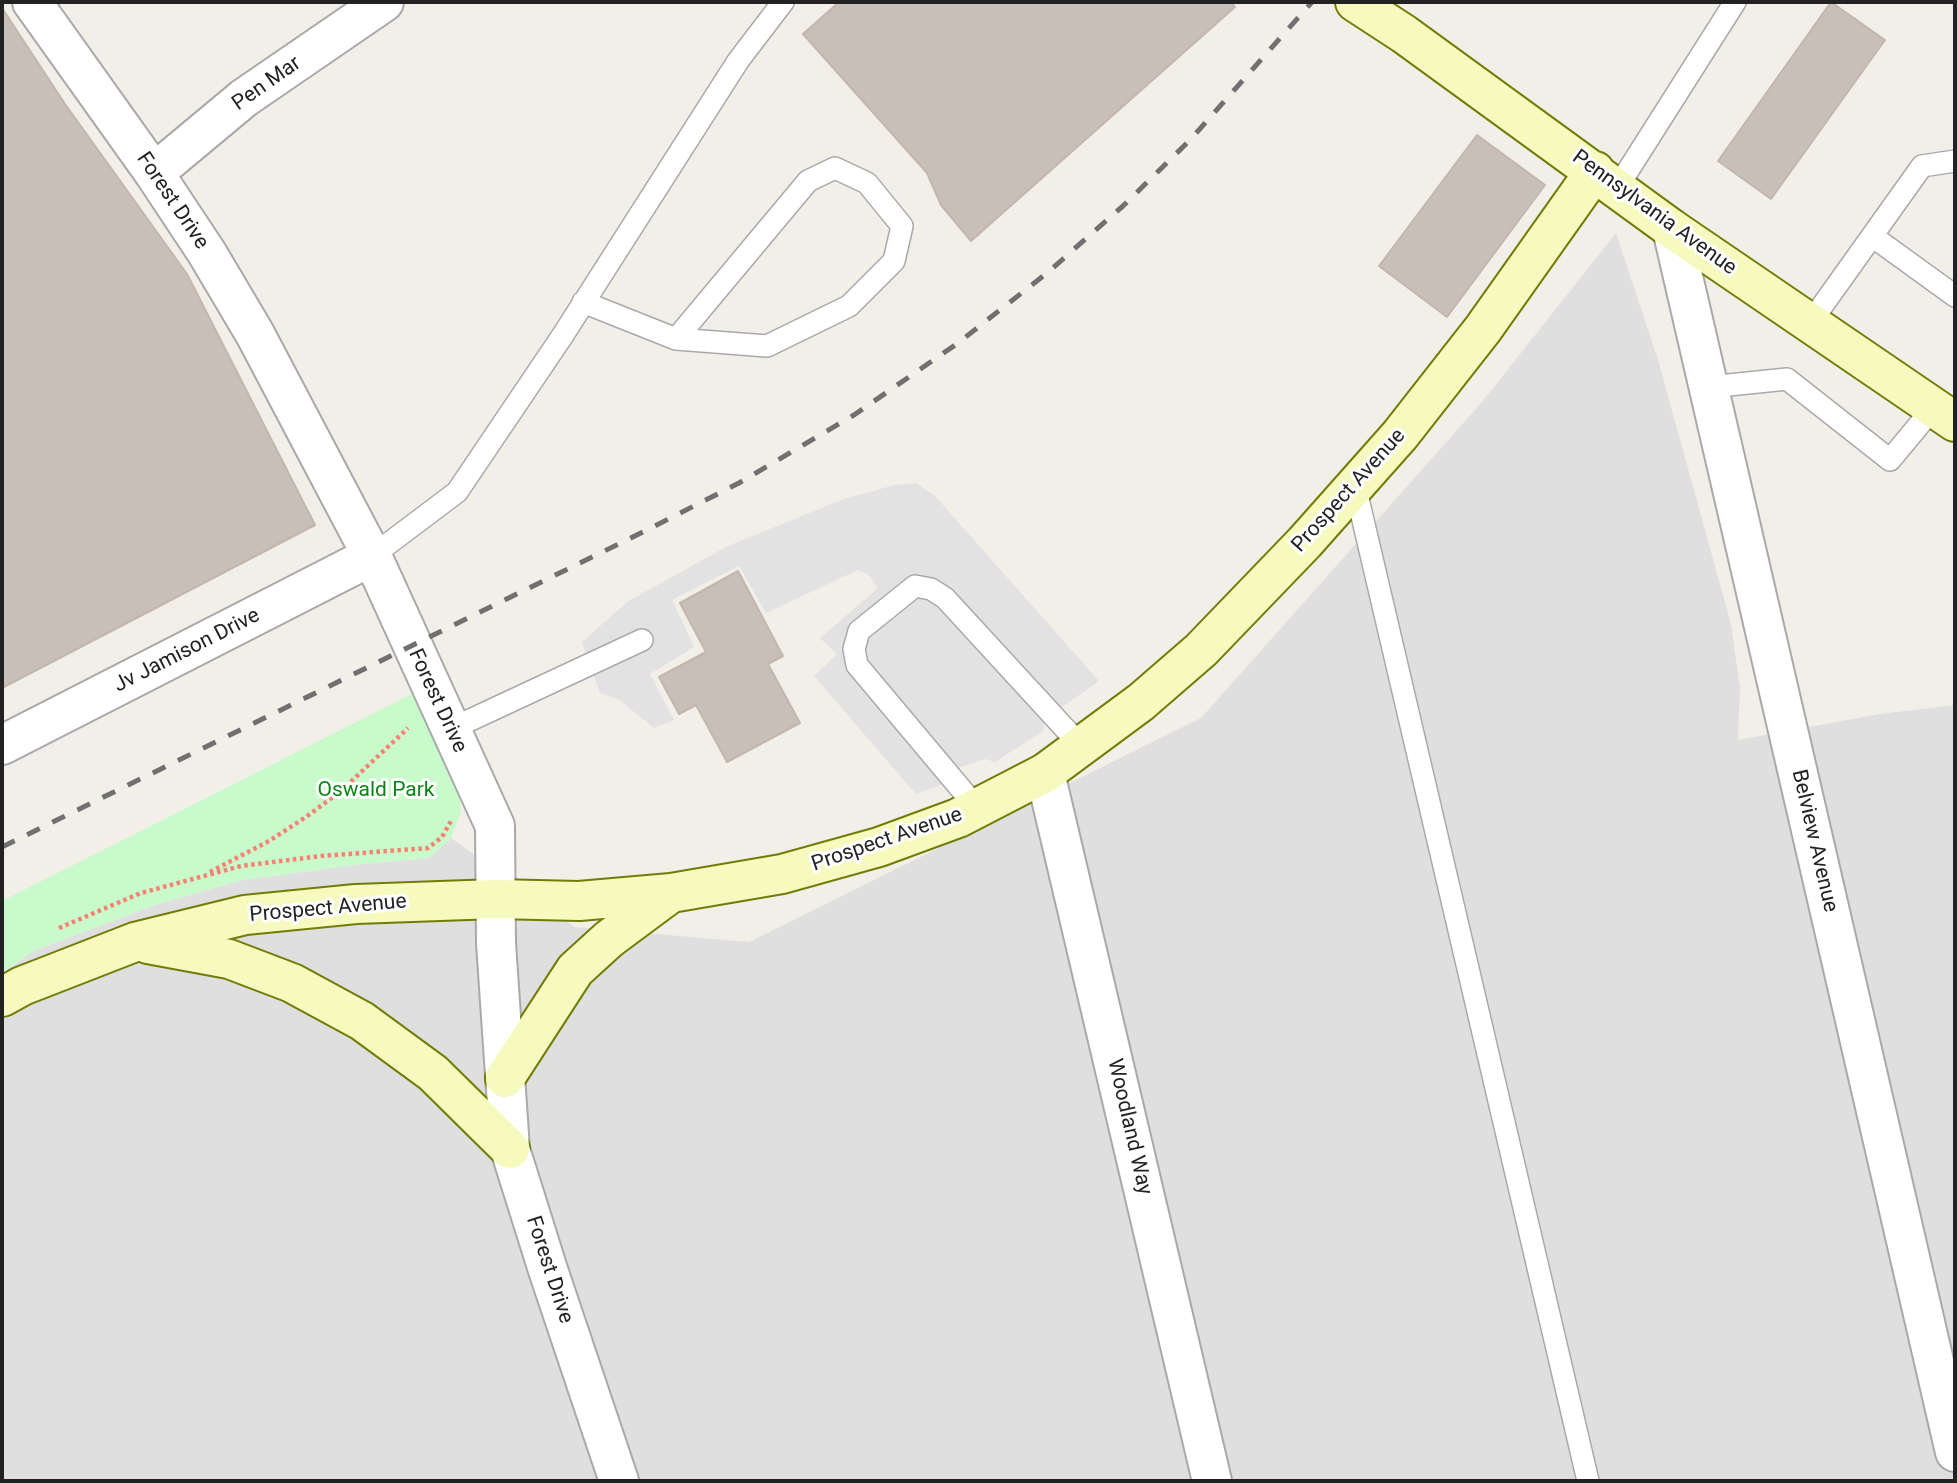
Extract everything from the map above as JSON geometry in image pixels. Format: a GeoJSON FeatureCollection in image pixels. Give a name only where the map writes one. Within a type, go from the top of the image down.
{"type":"FeatureCollection","features":[{"type":"Feature","properties":{"kind":"street","name":"Forest Drive"},"geometry":{"type":"LineString","coordinates":[[32,2],[154,173],[256,334],[372,556],[495,826],[496,943],[510,1149],[619,1481]]}},
{"type":"Feature","properties":{"kind":"street","name":"Pen Mar"},"geometry":{"type":"LineString","coordinates":[[154,173],[244,98],[384,2]]}},
{"type":"Feature","properties":{"kind":"street","name":"Pennsylvania Avenue"},"geometry":{"type":"LineString","coordinates":[[1355,2],[1404,34],[1672,229],[1944,414]]}},
{"type":"Feature","properties":{"kind":"street"},"geometry":{"type":"LineString","coordinates":[[1380,2],[1404,34]]}},
{"type":"Feature","properties":{"kind":"street","name":"Prospect Avenue"},"geometry":{"type":"LineString","coordinates":[[2,997],[22,986],[135,942],[245,915],[356,904],[496,900],[579,901],[671,893],[782,874],[855,854],[958,818],[1045,773],[1141,702],[1201,650],[1305,542],[1400,435],[1606,179]]}},
{"type":"Feature","properties":{"kind":"street","name":"Belview Avenue"},"geometry":{"type":"LineString","coordinates":[[1672,229],[1955,1452]]}},
{"type":"Feature","properties":{"kind":"street","name":"Jv Jamison Drive"},"geometry":{"type":"LineString","coordinates":[[2,745],[372,556]]}},
{"type":"Feature","properties":{"kind":"street","name":"Woodland Way"},"geometry":{"type":"LineString","coordinates":[[1045,773],[1212,1481]]}},
{"type":"Feature","properties":{"kind":"street"},"geometry":{"type":"LineString","coordinates":[[505,1078],[575,970],[609,939],[671,893]]}},
{"type":"Feature","properties":{"kind":"street"},"geometry":{"type":"LineString","coordinates":[[135,942],[229,959],[292,984],[362,1021],[433,1073],[510,1149]]}},
{"type":"Feature","properties":{"kind":"lane"},"geometry":{"type":"LineString","coordinates":[[372,556],[457,492],[738,61],[783,2]]}},
{"type":"Feature","properties":{"kind":"lane"},"geometry":{"type":"LineString","coordinates":[[1606,179],[1735,2]]}},
{"type":"Feature","properties":{"kind":"lane"},"geometry":{"type":"LineString","coordinates":[[1810,323],[1922,166],[1955,161]]}},
{"type":"Feature","properties":{"kind":"lane"},"geometry":{"type":"LineString","coordinates":[[583,302],[676,339],[767,346],[849,306],[894,261],[902,226],[867,183],[835,168],[826,172],[808,181],[676,339]]}},
{"type":"Feature","properties":{"kind":"lane"},"geometry":{"type":"LineString","coordinates":[[1872,236],[1955,296]]}},
{"type":"Feature","properties":{"kind":"lane"},"geometry":{"type":"LineString","coordinates":[[1709,387],[1787,379],[1891,460],[1944,414]]}},
{"type":"Feature","properties":{"kind":"lane"},"geometry":{"type":"LineString","coordinates":[[1355,486],[1588,1481]]}},
{"type":"Feature","properties":{"kind":"lane"},"geometry":{"type":"LineString","coordinates":[[977,808],[858,665],[854,649],[859,631],[915,586],[931,589],[945,598],[1082,747]]}},
{"type":"Feature","properties":{"kind":"lane"},"geometry":{"type":"LineString","coordinates":[[451,729],[642,640]]}},
{"type":"Feature","properties":{"kind":"path"},"geometry":{"type":"LineString","coordinates":[[203,876],[269,841],[306,817],[341,791],[411,724]]}},
{"type":"Feature","properties":{"kind":"path"},"geometry":{"type":"LineString","coordinates":[[54,930],[141,893],[242,866],[321,856],[428,848],[448,829],[453,818]]}},
{"type":"Feature","properties":{"kind":"shaded area"},"geometry":{"type":"Polygon","coordinates":[[[1616,233],[1658,360],[1731,624],[1740,688],[1738,740],[1880,714],[1955,705],[1955,1481],[2,1481],[2,973],[33,951],[155,905],[242,880],[429,858],[451,838],[575,927],[749,942],[1201,718],[1482,402],[1616,233]]]}},
{"type":"Feature","properties":{"kind":"shaded area"},"geometry":{"type":"Polygon","coordinates":[[[916,483],[935,496],[1099,681],[1045,719],[1043,731],[995,762],[985,759],[955,769],[940,785],[916,794],[814,676],[837,654],[820,638],[878,588],[868,574],[858,570],[766,613],[739,566],[672,600],[694,647],[650,674],[674,720],[654,728],[618,699],[600,693],[582,642],[627,602],[728,546],[844,499],[895,485],[916,483]]]}},
{"type":"Feature","properties":{"kind":"green space","name":"Oswald Park"},"geometry":{"type":"Polygon","coordinates":[[[412,694],[459,792],[461,812],[451,838],[429,858],[242,880],[155,905],[33,951],[2,973],[2,901],[412,694]]]}},
{"type":"Feature","properties":{"kind":"building"},"geometry":{"type":"Polygon","coordinates":[[[839,2],[1231,2],[1235,7],[971,241],[941,205],[927,173],[803,34],[839,2]]]}},
{"type":"Feature","properties":{"kind":"building"},"geometry":{"type":"Polygon","coordinates":[[[1831,2],[1885,40],[1771,199],[1718,161],[1831,2]]]}},
{"type":"Feature","properties":{"kind":"building"},"geometry":{"type":"Polygon","coordinates":[[[2,8],[65,104],[187,274],[315,525],[2,688],[2,8]]]}},
{"type":"Feature","properties":{"kind":"building"},"geometry":{"type":"Polygon","coordinates":[[[1477,135],[1545,185],[1447,317],[1379,266],[1477,135]]]}},
{"type":"Feature","properties":{"kind":"building"},"geometry":{"type":"Polygon","coordinates":[[[738,571],[783,656],[768,664],[800,723],[727,762],[696,705],[679,714],[659,677],[706,652],[680,603],[738,571]]]}},
{"type":"Feature","properties":{"kind":"railway"},"geometry":{"type":"LineString","coordinates":[[2,847],[643,532],[739,483],[854,415],[958,343],[1047,273],[1123,206],[1190,140],[1312,2]]}}]}
